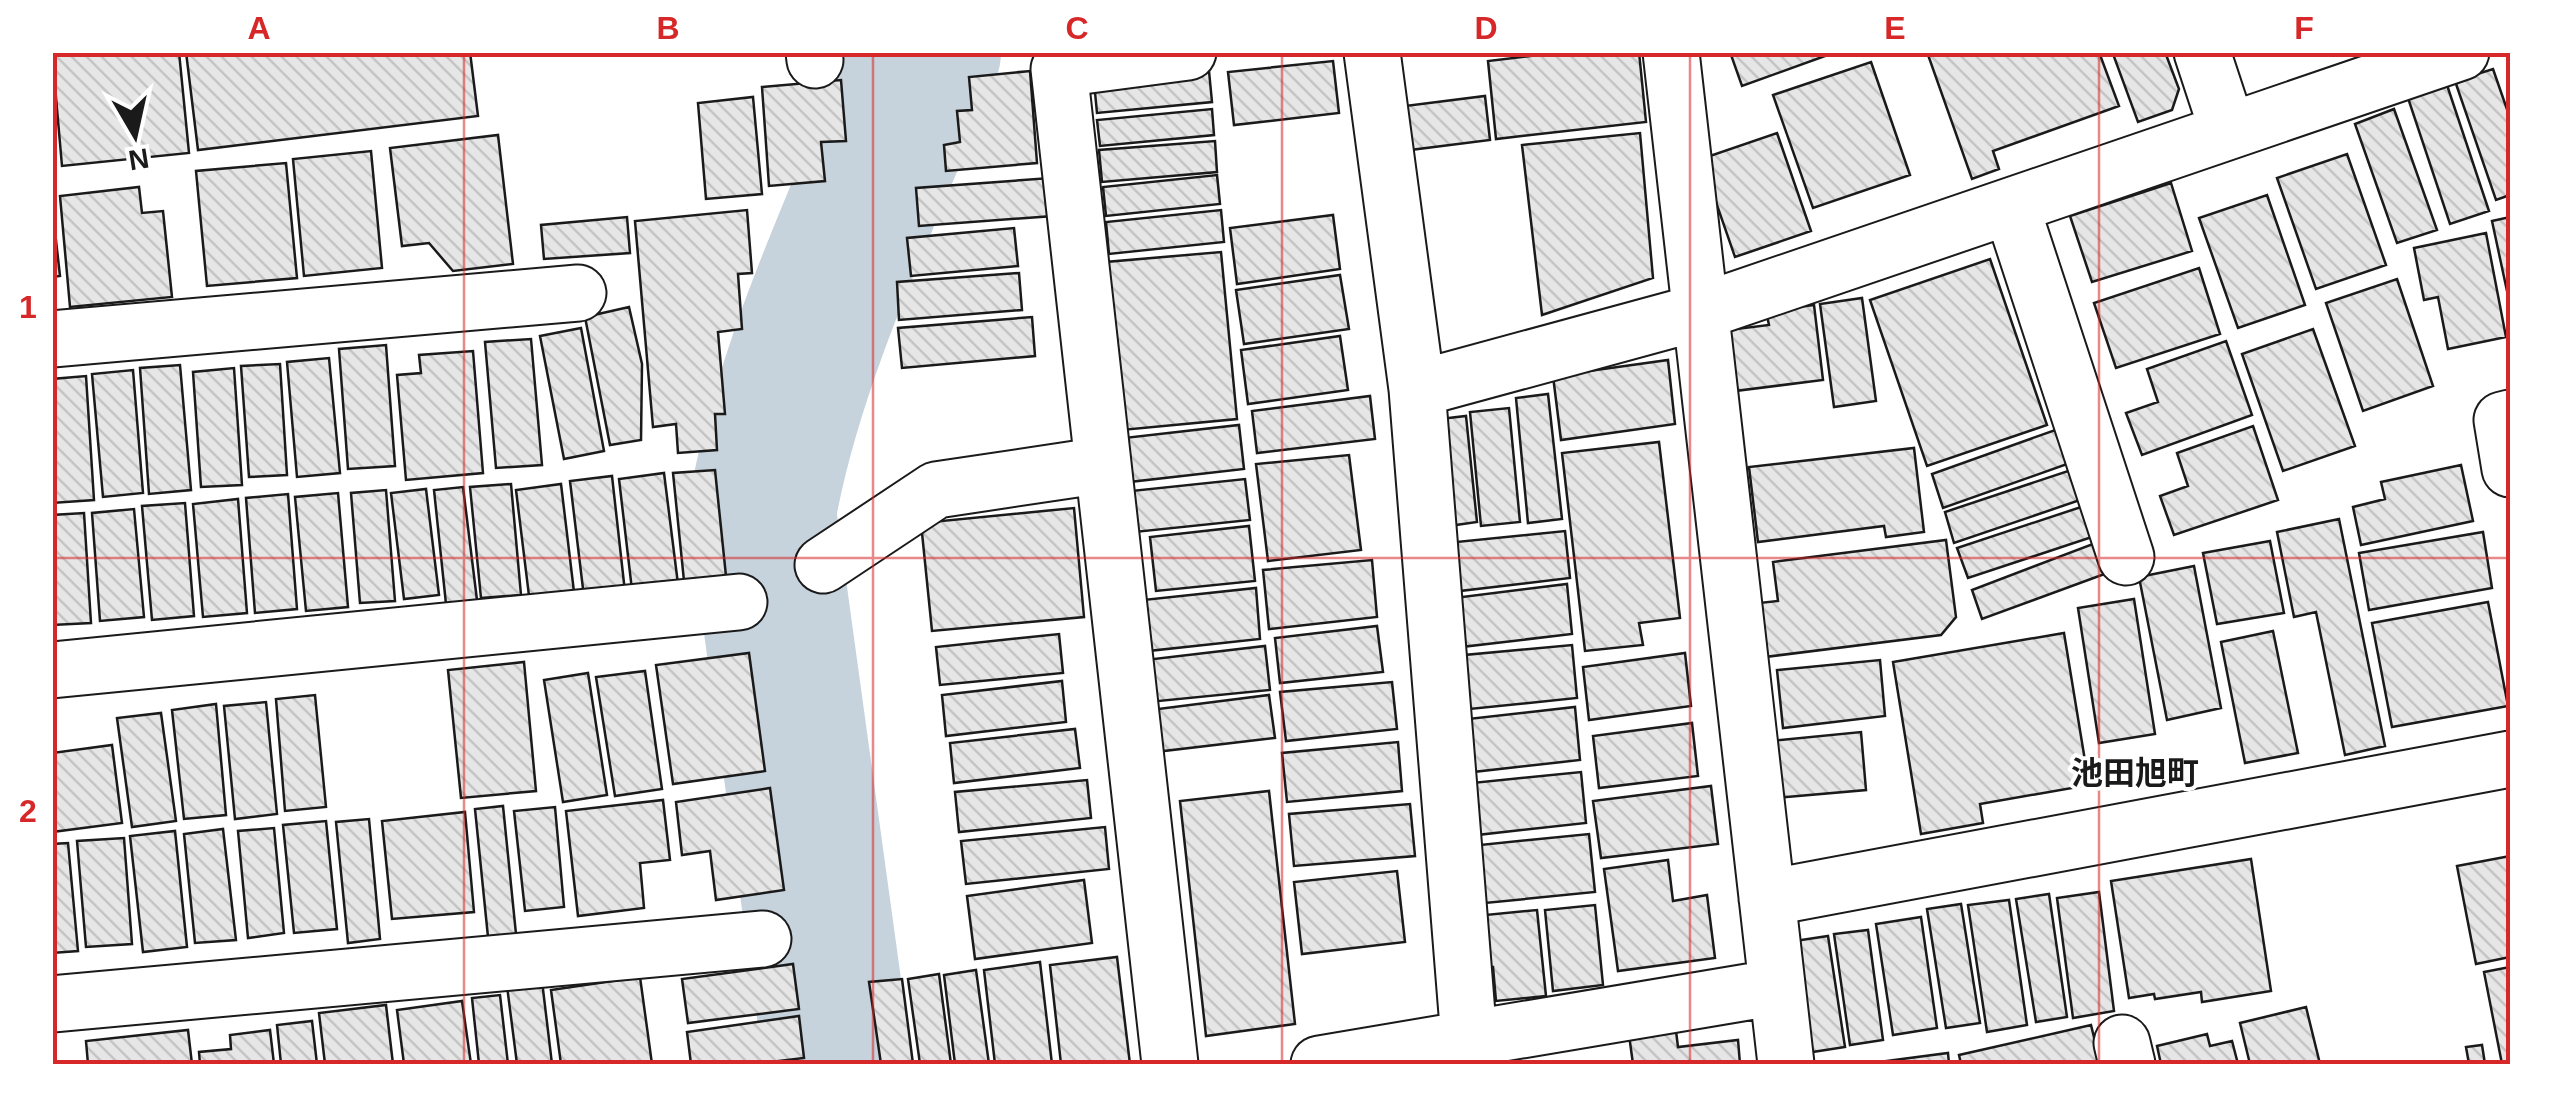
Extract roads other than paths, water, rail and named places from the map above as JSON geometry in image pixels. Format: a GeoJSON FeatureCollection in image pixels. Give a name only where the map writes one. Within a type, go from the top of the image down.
{"type":"FeatureCollection","features":[{"type":"Feature","properties":{"kind":"street"},"geometry":{"type":"LineString","coordinates":[[1170,1064],[1059,70],[1188,52]]}},
{"type":"Feature","properties":{"kind":"street"},"geometry":{"type":"LineString","coordinates":[[1372,52],[1417,389],[1470,1052]]}},
{"type":"Feature","properties":{"kind":"street"},"geometry":{"type":"LineString","coordinates":[[1671,52],[1786,1064]]}},
{"type":"Feature","properties":{"kind":"street"},"geometry":{"type":"LineString","coordinates":[[2202,52],[2228,131]]}},
{"type":"Feature","properties":{"kind":"street"},"geometry":{"type":"LineString","coordinates":[[1417,389],[1700,312],[2461,52]]}},
{"type":"Feature","properties":{"kind":"street"},"geometry":{"type":"LineString","coordinates":[[2011,206],[2126,557]]}},
{"type":"Feature","properties":{"kind":"street"},"geometry":{"type":"LineString","coordinates":[[52,339],[578,293]]}},
{"type":"Feature","properties":{"kind":"street"},"geometry":{"type":"LineString","coordinates":[[2510,418],[2502,420],[2510,468]]}},
{"type":"Feature","properties":{"kind":"street"},"geometry":{"type":"LineString","coordinates":[[822,565],[936,490],[1104,465]]}},
{"type":"Feature","properties":{"kind":"street"},"geometry":{"type":"LineString","coordinates":[[52,670],[739,602]]}},
{"type":"Feature","properties":{"kind":"street"},"geometry":{"type":"LineString","coordinates":[[1766,898],[2510,758]]}},
{"type":"Feature","properties":{"kind":"street"},"geometry":{"type":"LineString","coordinates":[[52,1004],[763,940]]}},
{"type":"Feature","properties":{"kind":"street"},"geometry":{"type":"LineString","coordinates":[[1319,1064],[1470,1052],[1777,987]]}},
{"type":"Feature","properties":{"kind":"waterway"},"geometry":{"type":"LineString","coordinates":[[838,1064],[762,512],[774,454],[811,337],[927,52]]}},
{"type":"Feature","properties":{"kind":"district","name":"池田旭町"},"geometry":{"type":"Point","coordinates":[2135,773]}}]}
